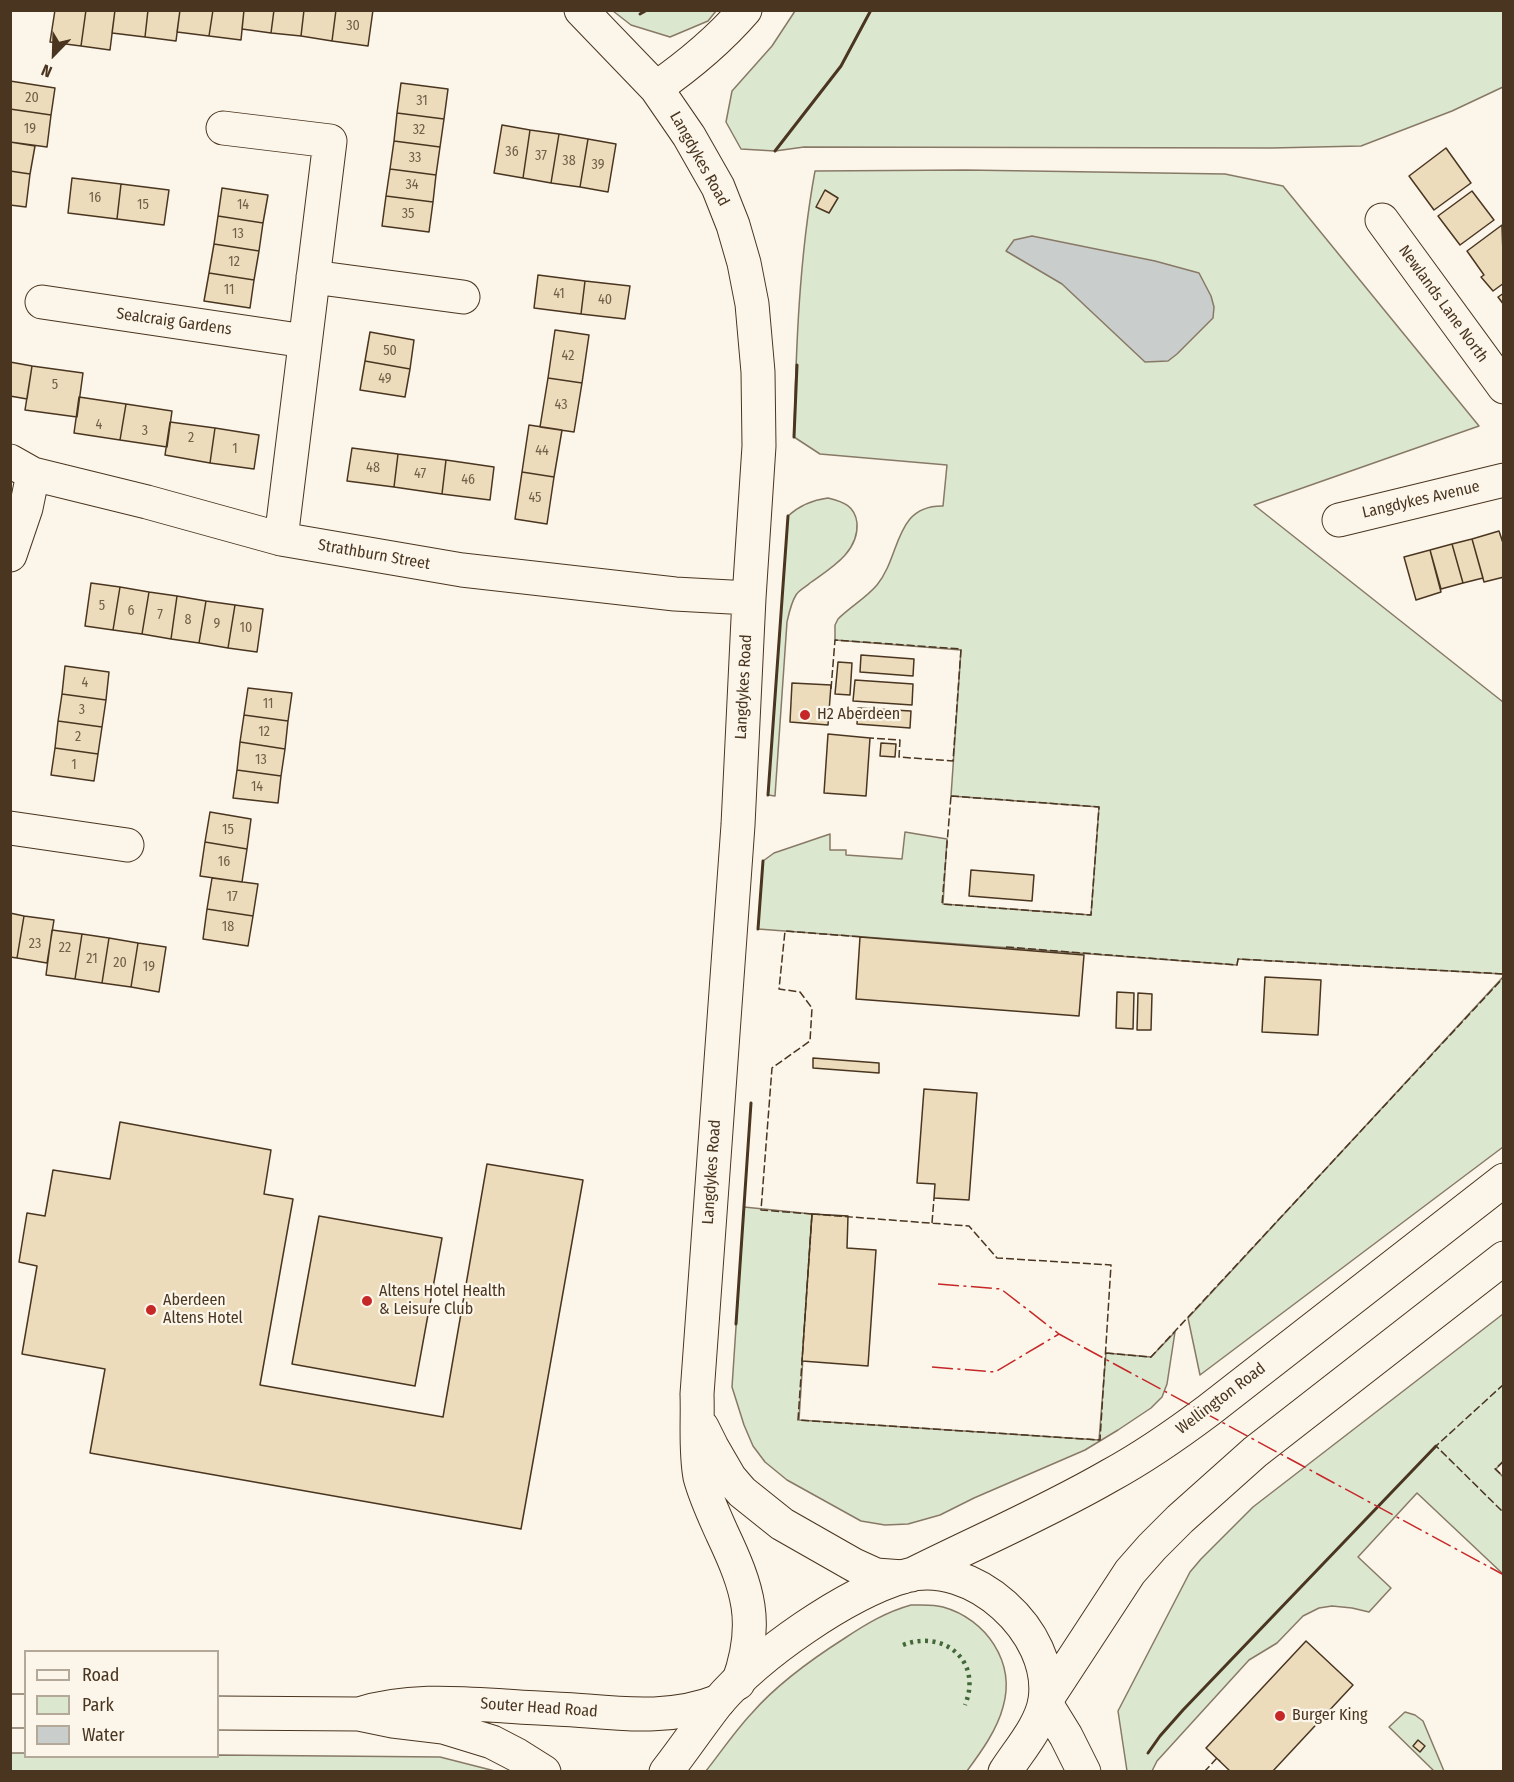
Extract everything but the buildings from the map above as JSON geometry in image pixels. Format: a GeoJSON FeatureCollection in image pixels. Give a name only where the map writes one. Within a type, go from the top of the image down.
{"type":"FeatureCollection","features":[{"type":"Feature","properties":{"kind":"street","name":"Langdykes Road"},"geometry":{"type":"LineString","coordinates":[[581,10],[656,88],[689,136],[718,187],[733,225],[744,263],[752,304],[758,372],[759,446],[738,825],[697,1394],[697,1444],[700,1476],[713,1513],[741,1575],[750,1610],[745,1663],[728,1692]]}},
{"type":"Feature","properties":{"kind":"street"},"geometry":{"type":"LineString","coordinates":[[656,88],[727,31],[745,10]]}},
{"type":"Feature","properties":{"kind":"street"},"geometry":{"type":"LineString","coordinates":[[223,128],[330,141],[281,539]]}},
{"type":"Feature","properties":{"kind":"street","name":"Newlands Lane North"},"geometry":{"type":"LineString","coordinates":[[1382,220],[1503,387]]}},
{"type":"Feature","properties":{"kind":"street"},"geometry":{"type":"LineString","coordinates":[[314,277],[463,297]]}},
{"type":"Feature","properties":{"kind":"street","name":"Sealcraig Gardens"},"geometry":{"type":"LineString","coordinates":[[42,302],[305,341]]}},
{"type":"Feature","properties":{"kind":"street"},"geometry":{"type":"LineString","coordinates":[[10,555],[26,508],[22,467]]}},
{"type":"Feature","properties":{"kind":"street","name":"Strathburn Street"},"geometry":{"type":"LineString","coordinates":[[22,467],[281,539],[462,570],[675,594],[749,598]]}},
{"type":"Feature","properties":{"kind":"street","name":"Langdykes Avenue"},"geometry":{"type":"LineString","coordinates":[[1339,520],[1503,480]]}},
{"type":"Feature","properties":{"kind":"street"},"geometry":{"type":"LineString","coordinates":[[10,828],[127,845]]}},
{"type":"Feature","properties":{"kind":"street","name":"Wellington Road"},"geometry":{"type":"LineString","coordinates":[[907,1576],[1081,1492],[1164,1443],[1503,1180]]}},
{"type":"Feature","properties":{"kind":"street"},"geometry":{"type":"LineString","coordinates":[[1005,1772],[1031,1733],[1045,1702],[1130,1572],[1152,1546],[1255,1452],[1503,1258]]}},
{"type":"Feature","properties":{"kind":"street","name":"Langdykes Road"},"geometry":{"type":"LineString","coordinates":[[698,1417],[712,1448],[730,1478],[755,1503],[798,1534],[854,1565],[876,1575],[907,1576]]}},
{"type":"Feature","properties":{"kind":"street"},"geometry":{"type":"LineString","coordinates":[[666,1772],[728,1692],[773,1652],[827,1613],[872,1588],[907,1576],[930,1573],[946,1574],[963,1579],[995,1597],[1020,1623],[1042,1666],[1046,1683],[1045,1702],[1084,1772]]}},
{"type":"Feature","properties":{"kind":"street","name":"Souter Head Road"},"geometry":{"type":"LineString","coordinates":[[359,1714],[393,1705],[427,1703],[664,1714],[690,1711],[728,1692]]}},
{"type":"Feature","properties":{"kind":"street","name":"Souter Head Road"},"geometry":{"type":"LineString","coordinates":[[219,1713],[359,1714],[443,1727],[477,1736],[506,1749],[544,1772]]}},
{"type":"Feature","properties":{"kind":"green space"},"geometry":{"type":"Polygon","coordinates":[[[613,11],[716,11],[708,21],[670,37],[631,25],[613,11]]]}},
{"type":"Feature","properties":{"kind":"green space"},"geometry":{"type":"Polygon","coordinates":[[[795,11],[1503,11],[1503,87],[1452,111],[1361,146],[1272,148],[804,147],[775,151],[741,149],[726,122],[732,91],[772,46],[795,11]]]}},
{"type":"Feature","properties":{"kind":"green space"},"geometry":{"type":"Polygon","coordinates":[[[966,170],[1225,174],[1283,186],[1479,426],[1254,505],[1503,702],[1503,974],[1238,959],[1237,965],[758,929],[763,861],[774,853],[830,834],[830,850],[846,850],[846,855],[902,859],[905,832],[947,839],[943,904],[1091,915],[1099,807],[951,796],[961,650],[835,640],[835,625],[838,619],[877,585],[885,573],[907,523],[915,514],[927,508],[943,506],[947,465],[820,454],[794,437],[802,270],[815,171],[966,170]]]}},
{"type":"Feature","properties":{"kind":"green space"},"geometry":{"type":"Polygon","coordinates":[[[828,498],[844,503],[854,512],[857,523],[856,533],[849,551],[799,592],[791,605],[787,622],[775,796],[768,795],[788,516],[807,504],[828,498]]]}},
{"type":"Feature","properties":{"kind":"green space"},"geometry":{"type":"Polygon","coordinates":[[[1503,977],[1503,1147],[1200,1375],[1188,1318],[1503,977]]]}},
{"type":"Feature","properties":{"kind":"green space"},"geometry":{"type":"Polygon","coordinates":[[[744,1207],[812,1214],[799,1420],[1099,1440],[1106,1353],[1151,1357],[1175,1332],[1167,1384],[1162,1397],[1151,1408],[1085,1450],[940,1515],[908,1524],[885,1525],[861,1521],[787,1480],[765,1462],[753,1446],[744,1425],[732,1387],[744,1207]]]}},
{"type":"Feature","properties":{"kind":"green space"},"geometry":{"type":"Polygon","coordinates":[[[1503,1314],[1503,1461],[1496,1469],[1503,1477],[1503,1574],[1417,1493],[1358,1557],[1391,1588],[1369,1612],[1332,1606],[1319,1608],[1303,1616],[1277,1643],[1249,1660],[1157,1761],[1152,1771],[1127,1771],[1118,1711],[1190,1572],[1253,1507],[1503,1314]]]}},
{"type":"Feature","properties":{"kind":"green space"},"geometry":{"type":"Polygon","coordinates":[[[911,1605],[939,1606],[972,1621],[994,1645],[1001,1659],[1006,1690],[1003,1707],[993,1732],[967,1771],[706,1771],[752,1713],[796,1672],[869,1623],[911,1605]]]}},
{"type":"Feature","properties":{"kind":"green space"},"geometry":{"type":"Polygon","coordinates":[[[1405,1712],[1423,1721],[1444,1771],[1434,1771],[1389,1727],[1405,1712]]]}},
{"type":"Feature","properties":{"kind":"green space"},"geometry":{"type":"Polygon","coordinates":[[[10,1753],[24,1753],[24,1758],[219,1758],[219,1755],[440,1757],[495,1771],[11,1772],[10,1753]]]}},
{"type":"Feature","properties":{"kind":"water"},"geometry":{"type":"Polygon","coordinates":[[[1032,236],[1155,261],[1199,273],[1211,296],[1214,307],[1213,318],[1168,361],[1145,362],[1062,284],[1006,251],[1014,240],[1032,236]]]}},
{"type":"Feature","properties":{"kind":"hedge"},"geometry":{"type":"LineString","coordinates":[[903,1645],[918,1641],[933,1641],[956,1652],[964,1662],[969,1675],[969,1689],[965,1705]]}},
{"type":"Feature","properties":{"kind":"fence"},"geometry":{"type":"LineString","coordinates":[[831,689],[835,640],[961,649],[953,761],[899,757],[900,740],[870,738]]}},
{"type":"Feature","properties":{"kind":"fence"},"geometry":{"type":"LineString","coordinates":[[951,796],[1099,807],[1091,915],[942,904],[951,796]]}},
{"type":"Feature","properties":{"kind":"fence"},"geometry":{"type":"LineString","coordinates":[[812,1214],[761,1210],[772,1068],[810,1041],[812,1008],[800,992],[779,989],[785,931],[862,937]]}},
{"type":"Feature","properties":{"kind":"fence"},"geometry":{"type":"LineString","coordinates":[[1006,947],[1237,965],[1238,959],[1504,974]]}},
{"type":"Feature","properties":{"kind":"fence"},"geometry":{"type":"LineString","coordinates":[[1106,1353],[1151,1357],[1504,977]]}},
{"type":"Feature","properties":{"kind":"fence"},"geometry":{"type":"LineString","coordinates":[[932,1223],[934,1198]]}},
{"type":"Feature","properties":{"kind":"fence"},"geometry":{"type":"LineString","coordinates":[[812,1214],[969,1226],[997,1258],[1111,1265],[1100,1440],[798,1420],[812,1214]]}},
{"type":"Feature","properties":{"kind":"fence"},"geometry":{"type":"LineString","coordinates":[[1504,1384],[1436,1446],[1504,1513]]}},
{"type":"Feature","properties":{"kind":"fence"},"geometry":{"type":"LineString","coordinates":[[1504,1461],[1495,1469],[1504,1477]]}},
{"type":"Feature","properties":{"kind":"fence"},"geometry":{"type":"LineString","coordinates":[[1204,1772],[1217,1758],[1220,1761]]}},
{"type":"Feature","properties":{"kind":"wall"},"geometry":{"type":"LineString","coordinates":[[640,14],[647,10]]}},
{"type":"Feature","properties":{"kind":"wall"},"geometry":{"type":"LineString","coordinates":[[775,151],[841,66],[871,10]]}},
{"type":"Feature","properties":{"kind":"wall"},"geometry":{"type":"LineString","coordinates":[[794,437],[797,365]]}},
{"type":"Feature","properties":{"kind":"wall"},"geometry":{"type":"LineString","coordinates":[[768,795],[788,516]]}},
{"type":"Feature","properties":{"kind":"wall"},"geometry":{"type":"LineString","coordinates":[[758,929],[763,861]]}},
{"type":"Feature","properties":{"kind":"wall"},"geometry":{"type":"LineString","coordinates":[[736,1324],[751,1103]]}},
{"type":"Feature","properties":{"kind":"wall"},"geometry":{"type":"LineString","coordinates":[[1148,1753],[1183,1710],[1436,1446]]}},
{"type":"Feature","properties":{"kind":"power"},"geometry":{"type":"LineString","coordinates":[[938,1284],[1001,1289],[1059,1334],[1504,1575]]}},
{"type":"Feature","properties":{"kind":"power"},"geometry":{"type":"LineString","coordinates":[[932,1367],[995,1372],[1059,1334]]}},
{"type":"Feature","properties":{"kind":"place","name":"H2 Aberdeen"},"geometry":{"type":"Point","coordinates":[805,715]}},
{"type":"Feature","properties":{"kind":"place","name":"Altens Hotel Health & Leisure Club"},"geometry":{"type":"Point","coordinates":[367,1301]}},
{"type":"Feature","properties":{"kind":"place","name":"Aberdeen Altens Hotel"},"geometry":{"type":"Point","coordinates":[151,1310]}},
{"type":"Feature","properties":{"kind":"place","name":"Burger King"},"geometry":{"type":"Point","coordinates":[1280,1716]}}]}
